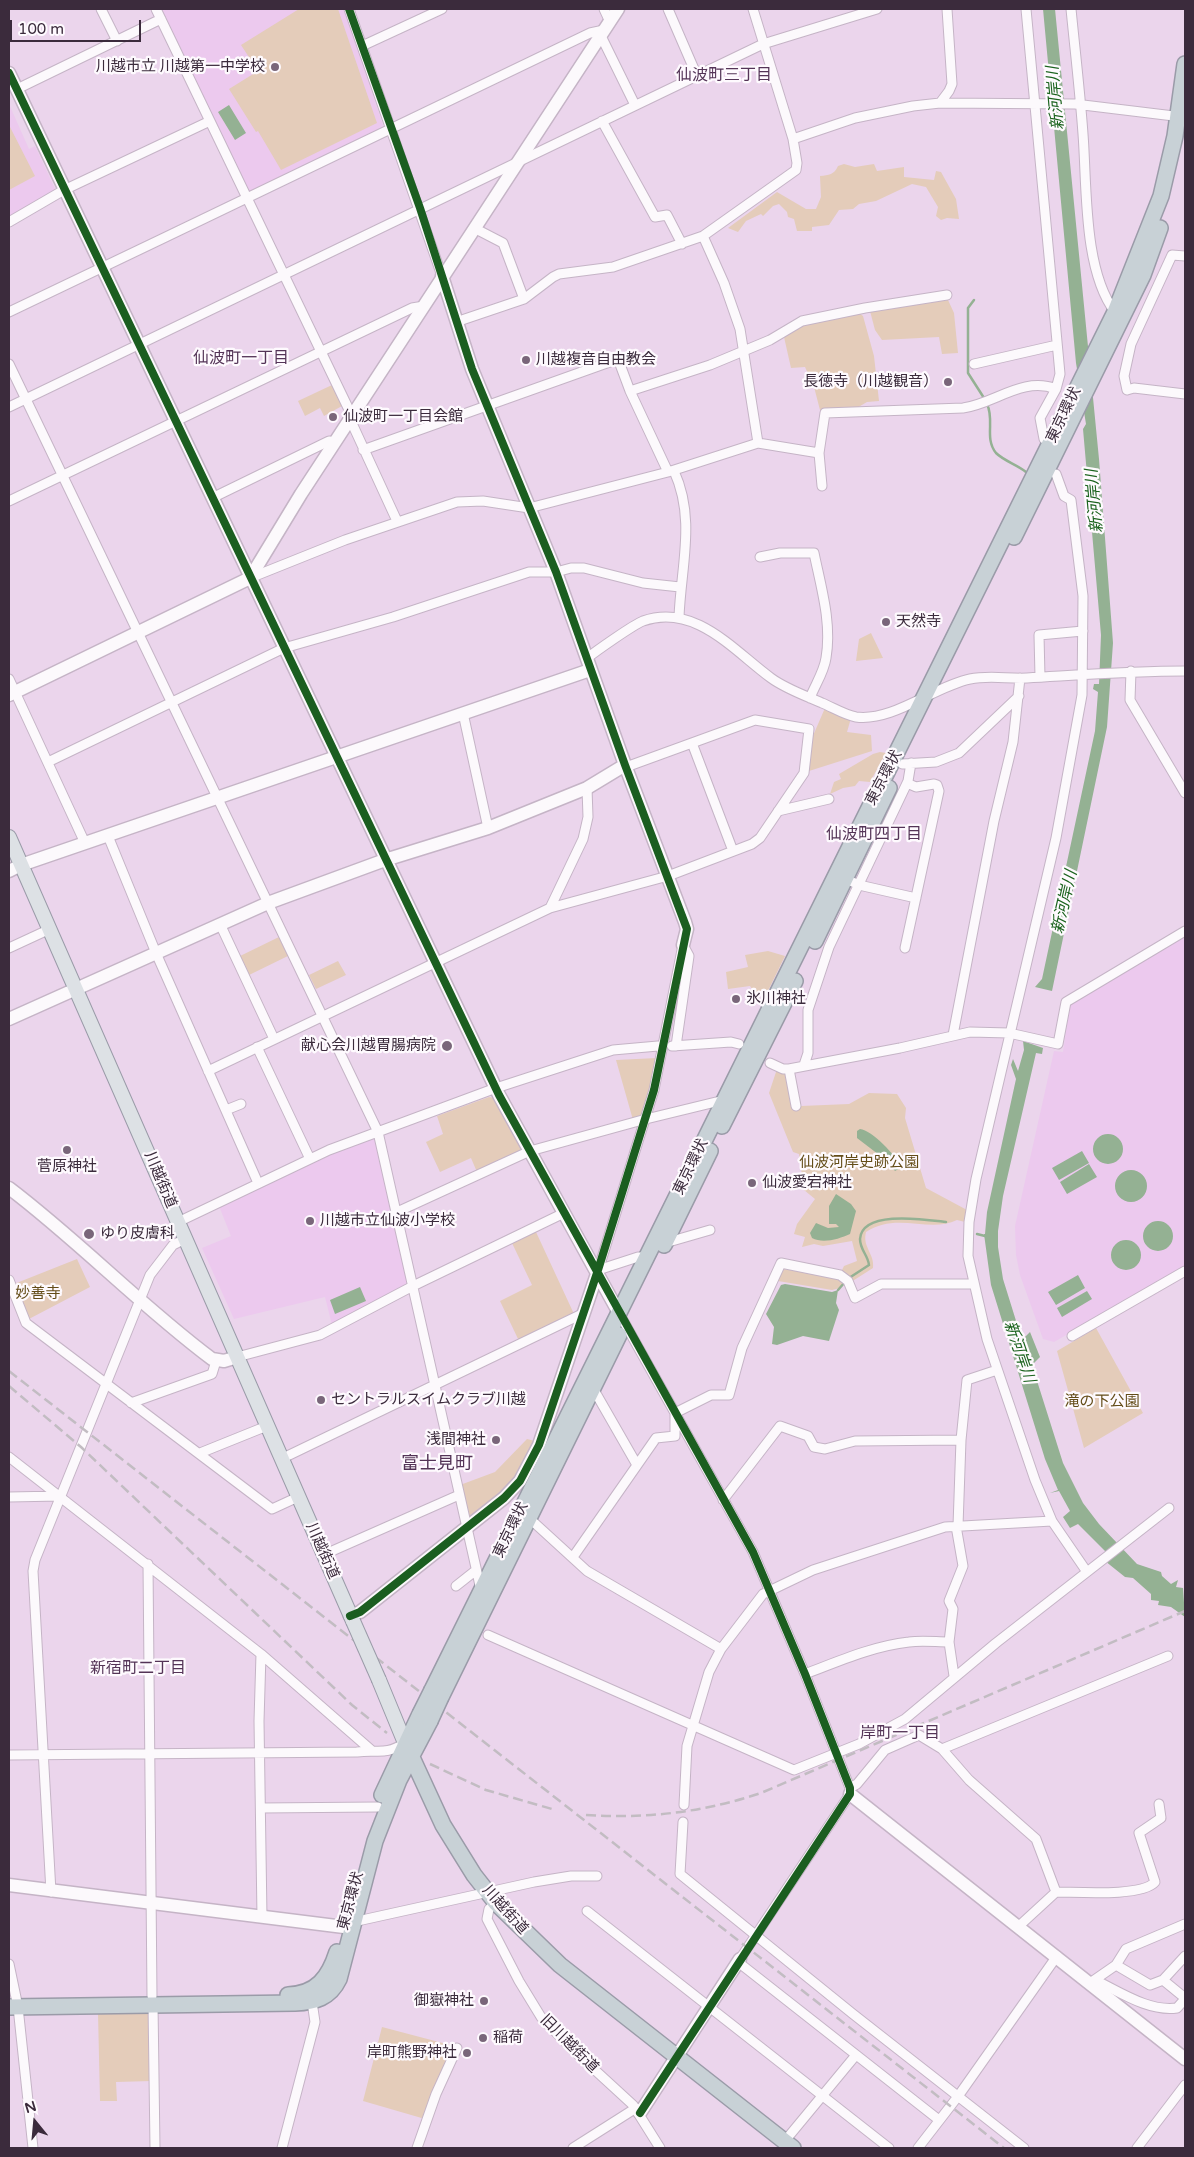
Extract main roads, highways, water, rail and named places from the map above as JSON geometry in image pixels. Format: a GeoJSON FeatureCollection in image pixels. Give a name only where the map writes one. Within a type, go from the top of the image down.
{"type":"FeatureCollection","features":[{"type":"Feature","properties":{"kind":"highway","name":"東京環状"},"geometry":{"type":"LineString","coordinates":[[153,2000],[312,2002],[330,1993],[336,1987],[349,1924],[378,1807],[530,1518],[594,1390],[646,1257],[724,1100],[931,693],[1060,446],[1144,275],[1161,227],[1183,120],[1185,64]]}},
{"type":"Feature","properties":{"kind":"highway","name":"東京環状"},"geometry":{"type":"LineString","coordinates":[[437,1694],[481,1592],[622,1318],[664,1244],[853,882],[906,764],[931,693],[1058,424],[1115,312],[1161,196],[1183,120]]}},
{"type":"Feature","properties":{"kind":"highway","name":"東京環状"},"geometry":{"type":"LineString","coordinates":[[13,2002],[153,2000],[292,1995],[310,1991],[318,1986],[330,1973],[349,1924],[375,1842],[395,1791],[408,1749]]}},
{"type":"Feature","properties":{"kind":"highway","name":"川越街道"},"geometry":{"type":"LineString","coordinates":[[408,1749],[426,1791],[453,1842],[491,1897],[560,1965],[788,2145]]}},
{"type":"Feature","properties":{"kind":"highway"},"geometry":{"type":"LineString","coordinates":[[395,1791],[413,1784],[426,1791]]}},
{"type":"Feature","properties":{"kind":"main road","name":"川越街道"},"geometry":{"type":"LineString","coordinates":[[9,837],[15,868],[50,929],[408,1749]]}},
{"type":"Feature","properties":{"kind":"water","name":"新河岸川"},"geometry":{"type":"Polygon","coordinates":[[[1043,9],[1055,9],[1099,459],[1113,643],[1107,727],[1052,991],[1035,987],[1042,979],[1095,731],[1098,692],[1093,689],[1094,684],[1099,684],[1101,635],[1083,429],[1086,424],[1076,363],[1043,9]]]}},
{"type":"Feature","properties":{"kind":"water"},"geometry":{"type":"Polygon","coordinates":[[[229,105],[246,133],[235,140],[218,112],[229,105]]]}},
{"type":"Feature","properties":{"kind":"water","name":"新河岸川"},"geometry":{"type":"Polygon","coordinates":[[[1023,1041],[1043,1048],[1042,1054],[1036,1053],[1003,1196],[998,1231],[998,1247],[1003,1279],[1022,1340],[1030,1332],[1040,1357],[1032,1365],[1063,1463],[1083,1503],[1099,1524],[1137,1564],[1161,1572],[1162,1576],[1171,1584],[1178,1580],[1176,1587],[1183,1588],[1185,1617],[1171,1607],[1158,1605],[1159,1601],[1151,1600],[1151,1594],[1133,1578],[1125,1577],[1100,1557],[1106,1552],[1078,1524],[1070,1528],[1063,1517],[1070,1511],[1059,1491],[1050,1493],[1058,1490],[1045,1459],[991,1285],[984,1234],[987,1212],[1016,1079],[1011,1065],[1013,1059],[1018,1071],[1024,1050],[1023,1041]]]}},
{"type":"Feature","properties":{"kind":"water"},"geometry":{"type":"Polygon","coordinates":[[[860,1129],[865,1130],[877,1139],[889,1150],[902,1167],[895,1171],[887,1161],[857,1138],[857,1131],[860,1129]]]}},
{"type":"Feature","properties":{"kind":"water"},"geometry":{"type":"Polygon","coordinates":[[[1108,1134],[1119,1138],[1123,1149],[1119,1160],[1108,1164],[1097,1160],[1093,1149],[1097,1138],[1108,1134]]]}},
{"type":"Feature","properties":{"kind":"water"},"geometry":{"type":"Polygon","coordinates":[[[1082,1151],[1089,1163],[1059,1180],[1052,1168],[1082,1151]]]}},
{"type":"Feature","properties":{"kind":"water"},"geometry":{"type":"Polygon","coordinates":[[[1089,1164],[1097,1177],[1067,1194],[1060,1182],[1089,1164]]]}},
{"type":"Feature","properties":{"kind":"water"},"geometry":{"type":"Polygon","coordinates":[[[1131,1170],[1143,1174],[1147,1186],[1143,1198],[1131,1202],[1119,1198],[1115,1186],[1119,1174],[1131,1170]]]}},
{"type":"Feature","properties":{"kind":"water"},"geometry":{"type":"Polygon","coordinates":[[[836,1194],[851,1204],[856,1211],[850,1234],[826,1241],[816,1240],[812,1238],[810,1233],[816,1223],[828,1228],[839,1227],[836,1224],[829,1224],[829,1206],[836,1194]]]}},
{"type":"Feature","properties":{"kind":"water"},"geometry":{"type":"Polygon","coordinates":[[[1158,1221],[1164,1222],[1172,1230],[1172,1242],[1164,1250],[1158,1251],[1152,1250],[1144,1242],[1143,1236],[1144,1230],[1152,1222],[1158,1221]]]}},
{"type":"Feature","properties":{"kind":"water"},"geometry":{"type":"Polygon","coordinates":[[[1126,1240],[1137,1244],[1141,1255],[1137,1266],[1126,1270],[1115,1266],[1111,1255],[1115,1244],[1126,1240]]]}},
{"type":"Feature","properties":{"kind":"water"},"geometry":{"type":"Polygon","coordinates":[[[1078,1275],[1085,1288],[1056,1305],[1048,1292],[1078,1275]]]}},
{"type":"Feature","properties":{"kind":"water"},"geometry":{"type":"Polygon","coordinates":[[[785,1284],[832,1292],[838,1290],[836,1303],[839,1310],[829,1341],[803,1336],[777,1345],[772,1344],[774,1327],[766,1314],[781,1285],[785,1284]]]}},
{"type":"Feature","properties":{"kind":"water"},"geometry":{"type":"Polygon","coordinates":[[[360,1287],[366,1301],[335,1314],[330,1300],[360,1287]]]}},
{"type":"Feature","properties":{"kind":"water"},"geometry":{"type":"Polygon","coordinates":[[[1087,1291],[1092,1299],[1062,1317],[1057,1308],[1087,1291]]]}},
{"type":"Feature","properties":{"kind":"waterway"},"geometry":{"type":"LineString","coordinates":[[974,300],[968,308],[968,373],[984,398]]}},
{"type":"Feature","properties":{"kind":"waterway"},"geometry":{"type":"LineString","coordinates":[[987,404],[990,416],[992,447],[999,456],[1026,472]]}},
{"type":"Feature","properties":{"kind":"waterway"},"geometry":{"type":"LineString","coordinates":[[849,1278],[869,1265],[860,1239],[864,1230],[872,1223],[897,1218],[946,1222]]}},
{"type":"Feature","properties":{"kind":"waterway"},"geometry":{"type":"LineString","coordinates":[[977,1234],[985,1236]]}},
{"type":"Feature","properties":{"kind":"waterway"},"geometry":{"type":"LineString","coordinates":[[838,1290],[845,1282]]}},
{"type":"Feature","properties":{"kind":"railway"},"geometry":{"type":"LineString","coordinates":[[9,1371],[1004,2148]]}},
{"type":"Feature","properties":{"kind":"railway"},"geometry":{"type":"LineString","coordinates":[[9,1386],[81,1447],[352,1705],[387,1733]]}},
{"type":"Feature","properties":{"kind":"railway"},"geometry":{"type":"LineString","coordinates":[[586,1815],[631,1816],[675,1813],[740,1800],[761,1793],[1185,1611]]}},
{"type":"Feature","properties":{"kind":"railway"},"geometry":{"type":"LineString","coordinates":[[430,1764],[486,1790],[552,1809]]}},
{"type":"Feature","properties":{"kind":"place","name":"川越市立 川越第一中学校"},"geometry":{"type":"Point","coordinates":[275,67]}},
{"type":"Feature","properties":{"kind":"place","name":"川越複音自由教会"},"geometry":{"type":"Point","coordinates":[526,360]}},
{"type":"Feature","properties":{"kind":"place","name":"長徳寺（川越観音）"},"geometry":{"type":"Point","coordinates":[948,382]}},
{"type":"Feature","properties":{"kind":"place","name":"仙波町一丁目会館"},"geometry":{"type":"Point","coordinates":[333,417]}},
{"type":"Feature","properties":{"kind":"place","name":"天然寺"},"geometry":{"type":"Point","coordinates":[886,622]}},
{"type":"Feature","properties":{"kind":"place","name":"氷川神社"},"geometry":{"type":"Point","coordinates":[736,999]}},
{"type":"Feature","properties":{"kind":"place","name":"献心会川越胃腸病院"},"geometry":{"type":"Point","coordinates":[447,1046]}},
{"type":"Feature","properties":{"kind":"place","name":"菅原神社"},"geometry":{"type":"Point","coordinates":[67,1150]}},
{"type":"Feature","properties":{"kind":"place","name":"仙波愛宕神社"},"geometry":{"type":"Point","coordinates":[752,1183]}},
{"type":"Feature","properties":{"kind":"place","name":"川越市立仙波小学校"},"geometry":{"type":"Point","coordinates":[310,1221]}},
{"type":"Feature","properties":{"kind":"place","name":"ゆり皮膚科"},"geometry":{"type":"Point","coordinates":[89,1234]}},
{"type":"Feature","properties":{"kind":"place","name":"セントラルスイムクラブ川越"},"geometry":{"type":"Point","coordinates":[321,1400]}},
{"type":"Feature","properties":{"kind":"place","name":"浅間神社"},"geometry":{"type":"Point","coordinates":[496,1440]}},
{"type":"Feature","properties":{"kind":"place","name":"御嶽神社"},"geometry":{"type":"Point","coordinates":[484,2001]}},
{"type":"Feature","properties":{"kind":"place","name":"稲荷"},"geometry":{"type":"Point","coordinates":[483,2038]}},
{"type":"Feature","properties":{"kind":"place","name":"岸町熊野神社"},"geometry":{"type":"Point","coordinates":[467,2053]}},
{"type":"Feature","properties":{"kind":"district","name":"仙波町三丁目"},"geometry":{"type":"Point","coordinates":[724,76]}},
{"type":"Feature","properties":{"kind":"district","name":"仙波町一丁目"},"geometry":{"type":"Point","coordinates":[241,359]}},
{"type":"Feature","properties":{"kind":"district","name":"仙波町四丁目"},"geometry":{"type":"Point","coordinates":[874,835]}},
{"type":"Feature","properties":{"kind":"district","name":"富士見町"},"geometry":{"type":"Point","coordinates":[437,1464]}},
{"type":"Feature","properties":{"kind":"district","name":"新宿町二丁目"},"geometry":{"type":"Point","coordinates":[138,1669]}},
{"type":"Feature","properties":{"kind":"district","name":"岸町一丁目"},"geometry":{"type":"Point","coordinates":[900,1734]}},
{"type":"Feature","properties":{"kind":"park label","name":"仙波河岸史跡公園"},"geometry":{"type":"Point","coordinates":[859,1163]}},
{"type":"Feature","properties":{"kind":"park label","name":"妙善寺"},"geometry":{"type":"Point","coordinates":[38,1294]}},
{"type":"Feature","properties":{"kind":"park label","name":"滝の下公園"},"geometry":{"type":"Point","coordinates":[1102,1402]}}]}
